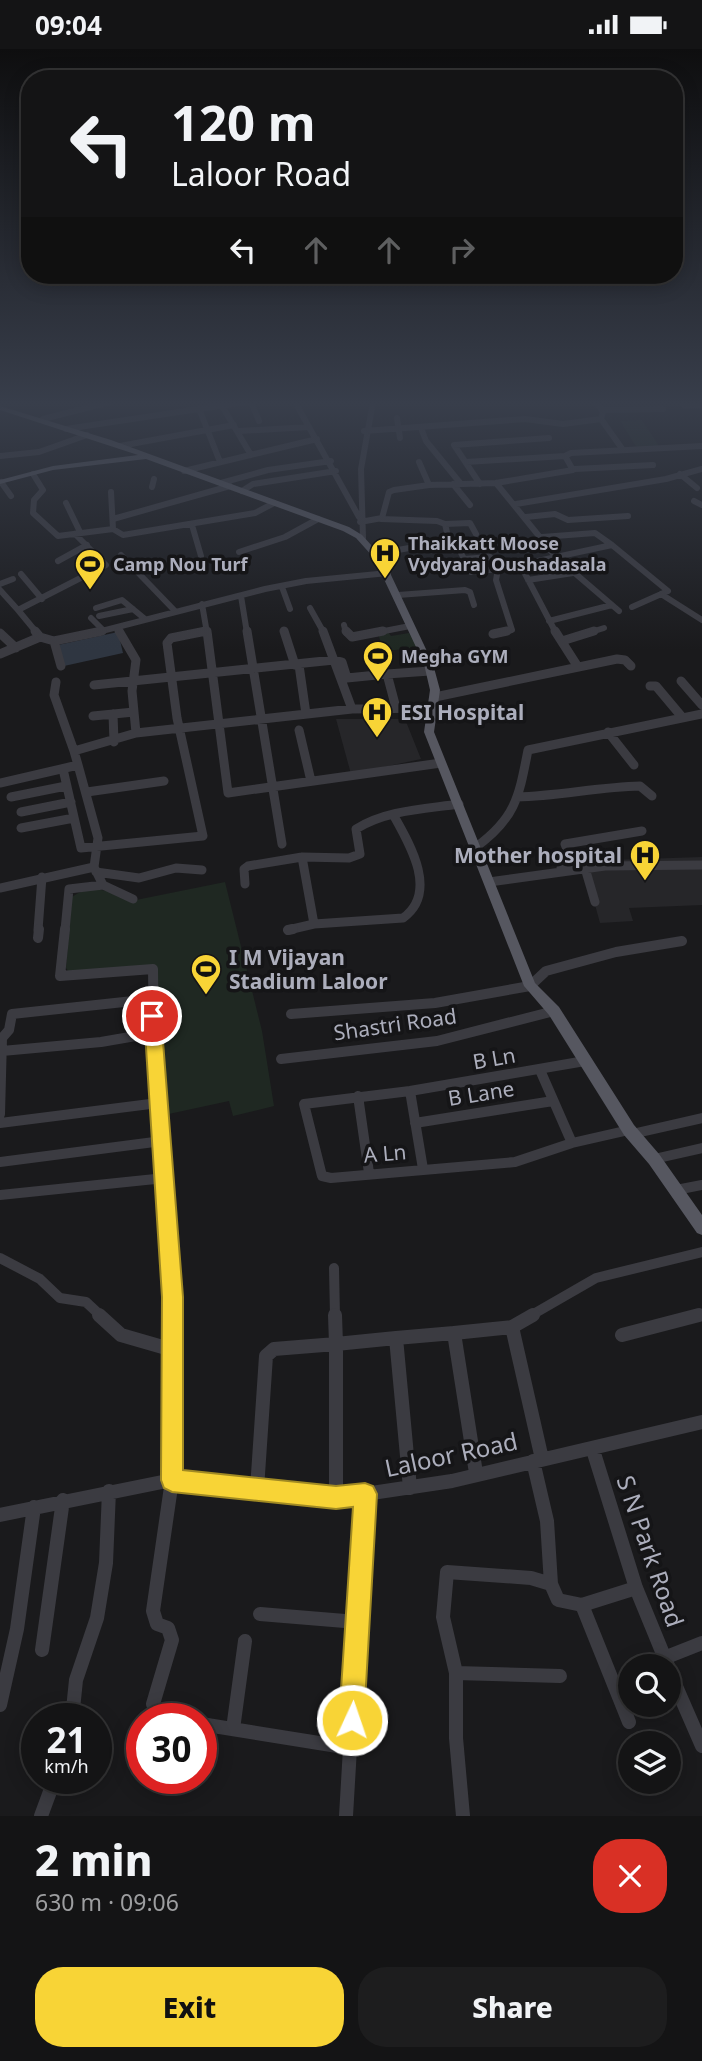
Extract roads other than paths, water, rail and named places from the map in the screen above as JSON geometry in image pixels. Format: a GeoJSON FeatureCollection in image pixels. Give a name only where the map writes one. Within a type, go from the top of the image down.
{"type":"FeatureCollection","features":[{"type":"Feature","properties":{"kind":"main road"},"geometry":{"type":"LineString","coordinates":[[225,485],[363,538],[388,573],[430,671],[434,703],[429,732],[530,986],[554,1011],[631,1132],[654,1159],[702,1228]]}},
{"type":"Feature","properties":{"kind":"street"},"geometry":{"type":"LineString","coordinates":[[3,484],[10,496]]}},
{"type":"Feature","properties":{"kind":"street"},"geometry":{"type":"LineString","coordinates":[[40,484],[43,490],[34,500],[33,513],[58,536],[113,529],[119,534],[128,535],[255,513],[274,503]]}},
{"type":"Feature","properties":{"kind":"street"},"geometry":{"type":"LineString","coordinates":[[243,491],[252,484]]}},
{"type":"Feature","properties":{"kind":"street"},"geometry":{"type":"LineString","coordinates":[[343,484],[360,520]]}},
{"type":"Feature","properties":{"kind":"street"},"geometry":{"type":"LineString","coordinates":[[362,484],[360,520],[363,538]]}},
{"type":"Feature","properties":{"kind":"street"},"geometry":{"type":"LineString","coordinates":[[381,519],[389,492],[444,484]]}},
{"type":"Feature","properties":{"kind":"street"},"geometry":{"type":"LineString","coordinates":[[457,484],[458,494],[470,505]]}},
{"type":"Feature","properties":{"kind":"street"},"geometry":{"type":"LineString","coordinates":[[497,484],[556,557],[619,611]]}},
{"type":"Feature","properties":{"kind":"street"},"geometry":{"type":"LineString","coordinates":[[516,505],[634,484]]}},
{"type":"Feature","properties":{"kind":"street"},"geometry":{"type":"LineString","coordinates":[[693,484],[697,488]]}},
{"type":"Feature","properties":{"kind":"street"},"geometry":{"type":"LineString","coordinates":[[113,519],[225,485]]}},
{"type":"Feature","properties":{"kind":"street"},"geometry":{"type":"LineString","coordinates":[[111,492],[113,529]]}},
{"type":"Feature","properties":{"kind":"street"},"geometry":{"type":"LineString","coordinates":[[694,501],[702,505]]}},
{"type":"Feature","properties":{"kind":"street"},"geometry":{"type":"LineString","coordinates":[[66,503],[78,533],[106,565]]}},
{"type":"Feature","properties":{"kind":"street"},"geometry":{"type":"LineString","coordinates":[[526,517],[555,514],[568,520],[628,516]]}},
{"type":"Feature","properties":{"kind":"street"},"geometry":{"type":"LineString","coordinates":[[360,520],[417,516],[445,524],[470,523],[477,537],[457,545]]}},
{"type":"Feature","properties":{"kind":"street"},"geometry":{"type":"LineString","coordinates":[[239,552],[285,537],[318,519]]}},
{"type":"Feature","properties":{"kind":"street"},"geometry":{"type":"LineString","coordinates":[[445,524],[449,541]]}},
{"type":"Feature","properties":{"kind":"street"},"geometry":{"type":"LineString","coordinates":[[192,525],[201,556]]}},
{"type":"Feature","properties":{"kind":"street"},"geometry":{"type":"LineString","coordinates":[[542,537],[595,533],[668,590],[632,607]]}},
{"type":"Feature","properties":{"kind":"street"},"geometry":{"type":"LineString","coordinates":[[375,554],[449,541],[457,545],[464,558],[490,557],[498,569],[496,580],[512,629],[493,634]]}},
{"type":"Feature","properties":{"kind":"street"},"geometry":{"type":"LineString","coordinates":[[58,561],[87,544]]}},
{"type":"Feature","properties":{"kind":"street"},"geometry":{"type":"LineString","coordinates":[[466,565],[471,572],[521,566],[612,545]]}},
{"type":"Feature","properties":{"kind":"street"},"geometry":{"type":"LineString","coordinates":[[18,610],[119,557],[152,584],[175,611]]}},
{"type":"Feature","properties":{"kind":"street"},"geometry":{"type":"LineString","coordinates":[[521,566],[549,621],[578,667]]}},
{"type":"Feature","properties":{"kind":"street"},"geometry":{"type":"LineString","coordinates":[[0,654],[40,638],[54,641],[104,631],[202,604],[282,587],[388,573]]}},
{"type":"Feature","properties":{"kind":"street"},"geometry":{"type":"LineString","coordinates":[[528,580],[573,573]]}},
{"type":"Feature","properties":{"kind":"street"},"geometry":{"type":"LineString","coordinates":[[21,574],[41,599]]}},
{"type":"Feature","properties":{"kind":"street"},"geometry":{"type":"LineString","coordinates":[[0,583],[13,579]]}},
{"type":"Feature","properties":{"kind":"street"},"geometry":{"type":"LineString","coordinates":[[282,587],[290,608]]}},
{"type":"Feature","properties":{"kind":"street"},"geometry":{"type":"LineString","coordinates":[[398,595],[465,590],[470,592],[474,605]]}},
{"type":"Feature","properties":{"kind":"street"},"geometry":{"type":"LineString","coordinates":[[2,594],[40,638]]}},
{"type":"Feature","properties":{"kind":"street"},"geometry":{"type":"LineString","coordinates":[[661,594],[702,620]]}},
{"type":"Feature","properties":{"kind":"street"},"geometry":{"type":"LineString","coordinates":[[241,596],[282,844]]}},
{"type":"Feature","properties":{"kind":"street"},"geometry":{"type":"LineString","coordinates":[[202,604],[214,671],[228,793],[441,763]]}},
{"type":"Feature","properties":{"kind":"street"},"geometry":{"type":"LineString","coordinates":[[549,621],[612,605]]}},
{"type":"Feature","properties":{"kind":"street"},"geometry":{"type":"LineString","coordinates":[[310,608],[334,660],[352,709]]}},
{"type":"Feature","properties":{"kind":"street"},"geometry":{"type":"LineString","coordinates":[[104,631],[95,614],[133,609],[145,619]]}},
{"type":"Feature","properties":{"kind":"street"},"geometry":{"type":"LineString","coordinates":[[344,625],[347,635],[352,637],[410,626]]}},
{"type":"Feature","properties":{"kind":"street"},"geometry":{"type":"LineString","coordinates":[[117,628],[136,660],[136,733]]}},
{"type":"Feature","properties":{"kind":"street"},"geometry":{"type":"LineString","coordinates":[[562,641],[604,628]]}},
{"type":"Feature","properties":{"kind":"street"},"geometry":{"type":"LineString","coordinates":[[63,769],[81,848],[203,836],[180,729],[167,641],[206,631]]}},
{"type":"Feature","properties":{"kind":"street"},"geometry":{"type":"LineString","coordinates":[[284,631],[297,665],[306,714]]}},
{"type":"Feature","properties":{"kind":"street"},"geometry":{"type":"LineString","coordinates":[[0,632],[16,647]]}},
{"type":"Feature","properties":{"kind":"street"},"geometry":{"type":"LineString","coordinates":[[54,641],[61,667]]}},
{"type":"Feature","properties":{"kind":"street"},"geometry":{"type":"LineString","coordinates":[[74,751],[136,733],[262,718],[434,703],[578,667],[622,659],[631,666]]}},
{"type":"Feature","properties":{"kind":"street"},"geometry":{"type":"LineString","coordinates":[[94,685],[334,660],[341,661],[348,678],[430,671]]}},
{"type":"Feature","properties":{"kind":"street"},"geometry":{"type":"LineString","coordinates":[[387,674],[396,708]]}},
{"type":"Feature","properties":{"kind":"street"},"geometry":{"type":"LineString","coordinates":[[681,681],[702,705]]}},
{"type":"Feature","properties":{"kind":"street"},"geometry":{"type":"LineString","coordinates":[[56,682],[54,695],[87,792],[99,848],[95,870],[103,885]]}},
{"type":"Feature","properties":{"kind":"street"},"geometry":{"type":"LineString","coordinates":[[650,686],[656,685],[682,717]]}},
{"type":"Feature","properties":{"kind":"street"},"geometry":{"type":"LineString","coordinates":[[93,716],[134,712]]}},
{"type":"Feature","properties":{"kind":"street"},"geometry":{"type":"LineString","coordinates":[[113,714],[114,741]]}},
{"type":"Feature","properties":{"kind":"street"},"geometry":{"type":"LineString","coordinates":[[476,847],[503,827],[515,812],[528,750],[608,731],[702,714]]}},
{"type":"Feature","properties":{"kind":"street"},"geometry":{"type":"LineString","coordinates":[[299,730],[311,781]]}},
{"type":"Feature","properties":{"kind":"street"},"geometry":{"type":"LineString","coordinates":[[608,731],[634,765]]}},
{"type":"Feature","properties":{"kind":"street"},"geometry":{"type":"LineString","coordinates":[[0,783],[78,765]]}},
{"type":"Feature","properties":{"kind":"street"},"geometry":{"type":"LineString","coordinates":[[87,792],[164,781]]}},
{"type":"Feature","properties":{"kind":"street"},"geometry":{"type":"LineString","coordinates":[[11,797],[66,786]]}},
{"type":"Feature","properties":{"kind":"street"},"geometry":{"type":"LineString","coordinates":[[517,797],[555,796],[594,787],[635,786],[645,787],[652,796]]}},
{"type":"Feature","properties":{"kind":"street"},"geometry":{"type":"LineString","coordinates":[[20,812],[71,802]]}},
{"type":"Feature","properties":{"kind":"street"},"geometry":{"type":"LineString","coordinates":[[245,884],[244,869],[248,866],[302,857],[349,858],[360,854],[356,829],[364,822],[459,804]]}},
{"type":"Feature","properties":{"kind":"street"},"geometry":{"type":"LineString","coordinates":[[288,930],[314,924],[410,916],[418,904],[420,885],[414,853],[394,816]]}},
{"type":"Feature","properties":{"kind":"street"},"geometry":{"type":"LineString","coordinates":[[21,828],[74,818]]}},
{"type":"Feature","properties":{"kind":"street"},"geometry":{"type":"LineString","coordinates":[[489,880],[570,866],[573,864],[565,844],[642,831]]}},
{"type":"Feature","properties":{"kind":"street"},"geometry":{"type":"LineString","coordinates":[[302,857],[314,924]]}},
{"type":"Feature","properties":{"kind":"street"},"geometry":{"type":"LineString","coordinates":[[489,880],[605,866],[702,865]]}},
{"type":"Feature","properties":{"kind":"street"},"geometry":{"type":"LineString","coordinates":[[0,888],[42,877],[95,870],[139,878],[176,868],[202,870]]}},
{"type":"Feature","properties":{"kind":"street"},"geometry":{"type":"LineString","coordinates":[[585,869],[595,902]]}},
{"type":"Feature","properties":{"kind":"street"},"geometry":{"type":"LineString","coordinates":[[38,938],[42,877]]}},
{"type":"Feature","properties":{"kind":"street"},"geometry":{"type":"LineString","coordinates":[[133,899],[103,885],[69,889],[60,976],[153,969],[153,1033],[165,1178],[173,1350],[172,1480],[153,1611],[157,1624],[168,1628],[172,1640],[154,1703]]}},
{"type":"Feature","properties":{"kind":"street"},"geometry":{"type":"LineString","coordinates":[[291,1014],[435,1003],[530,986],[546,971],[616,952],[682,941]]}},
{"type":"Feature","properties":{"kind":"street"},"geometry":{"type":"LineString","coordinates":[[0,1114],[1,1038],[9,1030],[12,1014],[152,999]]}},
{"type":"Feature","properties":{"kind":"street","name":"Shastri Road"},"geometry":{"type":"LineString","coordinates":[[281,1059],[437,1041],[554,1011]]}},
{"type":"Feature","properties":{"kind":"street"},"geometry":{"type":"LineString","coordinates":[[2,1051],[102,1042],[153,1033]]}},
{"type":"Feature","properties":{"kind":"street","name":"B Ln"},"geometry":{"type":"LineString","coordinates":[[411,1091],[584,1061]]}},
{"type":"Feature","properties":{"kind":"street"},"geometry":{"type":"LineString","coordinates":[[540,1070],[572,1143]]}},
{"type":"Feature","properties":{"kind":"street"},"geometry":{"type":"LineString","coordinates":[[411,1091],[424,1169]]}},
{"type":"Feature","properties":{"kind":"street","name":"A Ln"},"geometry":{"type":"LineString","coordinates":[[411,1091],[312,1102],[304,1107],[322,1176],[331,1178],[515,1162],[572,1143],[702,1118]]}},
{"type":"Feature","properties":{"kind":"street"},"geometry":{"type":"LineString","coordinates":[[358,1096],[369,1173]]}},
{"type":"Feature","properties":{"kind":"street","name":"B Lane"},"geometry":{"type":"LineString","coordinates":[[415,1123],[553,1101]]}},
{"type":"Feature","properties":{"kind":"street"},"geometry":{"type":"LineString","coordinates":[[0,1123],[158,1103]]}},
{"type":"Feature","properties":{"kind":"street"},"geometry":{"type":"LineString","coordinates":[[0,1163],[162,1141]]}},
{"type":"Feature","properties":{"kind":"street"},"geometry":{"type":"LineString","coordinates":[[654,1159],[702,1147]]}},
{"type":"Feature","properties":{"kind":"street"},"geometry":{"type":"LineString","coordinates":[[0,1195],[165,1178]]}},
{"type":"Feature","properties":{"kind":"street"},"geometry":{"type":"LineString","coordinates":[[676,1190],[702,1185]]}},
{"type":"Feature","properties":{"kind":"street"},"geometry":{"type":"LineString","coordinates":[[257,1489],[266,1356],[274,1349],[512,1327],[596,1278],[702,1252]]}},
{"type":"Feature","properties":{"kind":"street"},"geometry":{"type":"LineString","coordinates":[[0,1258],[40,1279],[60,1298],[86,1302],[121,1335],[173,1350]]}},
{"type":"Feature","properties":{"kind":"street"},"geometry":{"type":"LineString","coordinates":[[334,1268],[336,1497]]}},
{"type":"Feature","properties":{"kind":"street"},"geometry":{"type":"LineString","coordinates":[[622,1335],[702,1314]]}},
{"type":"Feature","properties":{"kind":"street"},"geometry":{"type":"LineString","coordinates":[[512,1327],[547,1521],[551,1584],[558,1600],[582,1605],[636,1588]]}},
{"type":"Feature","properties":{"kind":"street"},"geometry":{"type":"LineString","coordinates":[[454,1333],[476,1473]]}},
{"type":"Feature","properties":{"kind":"street"},"geometry":{"type":"LineString","coordinates":[[396,1338],[410,1488]]}},
{"type":"Feature","properties":{"kind":"street","name":"Laloor Road"},"geometry":{"type":"LineString","coordinates":[[0,1515],[63,1500],[172,1480],[336,1497],[365,1494],[410,1488],[593,1450],[702,1422]]}},
{"type":"Feature","properties":{"kind":"street","name":"S N Park Road"},"geometry":{"type":"LineString","coordinates":[[593,1450],[636,1588],[663,1654]]}},
{"type":"Feature","properties":{"kind":"street"},"geometry":{"type":"LineString","coordinates":[[74,1703],[76,1680],[97,1618],[106,1563],[109,1491]]}},
{"type":"Feature","properties":{"kind":"street"},"geometry":{"type":"LineString","coordinates":[[346,1816],[365,1494]]}},
{"type":"Feature","properties":{"kind":"street"},"geometry":{"type":"LineString","coordinates":[[42,1650],[63,1500]]}},
{"type":"Feature","properties":{"kind":"street"},"geometry":{"type":"LineString","coordinates":[[0,1705],[17,1629],[34,1507]]}},
{"type":"Feature","properties":{"kind":"street"},"geometry":{"type":"LineString","coordinates":[[463,1816],[456,1738],[456,1673],[443,1617],[443,1590],[447,1572],[531,1578],[551,1584]]}},
{"type":"Feature","properties":{"kind":"street"},"geometry":{"type":"LineString","coordinates":[[582,1605],[629,1722]]}},
{"type":"Feature","properties":{"kind":"street"},"geometry":{"type":"LineString","coordinates":[[260,1614],[357,1622]]}},
{"type":"Feature","properties":{"kind":"street"},"geometry":{"type":"LineString","coordinates":[[233,1729],[245,1641]]}},
{"type":"Feature","properties":{"kind":"street"},"geometry":{"type":"LineString","coordinates":[[681,1656],[702,1643]]}},
{"type":"Feature","properties":{"kind":"street"},"geometry":{"type":"LineString","coordinates":[[456,1673],[560,1676]]}},
{"type":"Feature","properties":{"kind":"street","name":"S N Park Road"},"geometry":{"type":"LineString","coordinates":[[681,1697],[702,1746]]}},
{"type":"Feature","properties":{"kind":"street"},"geometry":{"type":"LineString","coordinates":[[217,1726],[350,1748]]}},
{"type":"Feature","properties":{"kind":"street"},"geometry":{"type":"LineString","coordinates":[[41,1816],[49,1794]]}},
{"type":"Feature","properties":{"kind":"place","name":"Thaikkatt Moose Vydyaraj Oushadasala"},"geometry":{"type":"Point","coordinates":[385,580]}},
{"type":"Feature","properties":{"kind":"place","name":"Camp Nou Turf"},"geometry":{"type":"Point","coordinates":[90,591]}},
{"type":"Feature","properties":{"kind":"place","name":"Megha GYM"},"geometry":{"type":"Point","coordinates":[378,683]}},
{"type":"Feature","properties":{"kind":"place","name":"ESI Hospital"},"geometry":{"type":"Point","coordinates":[377,739]}},
{"type":"Feature","properties":{"kind":"place","name":"Mother hospital"},"geometry":{"type":"Point","coordinates":[645,882]}},
{"type":"Feature","properties":{"kind":"place","name":"I M Vijayan Stadium Laloor"},"geometry":{"type":"Point","coordinates":[206,996]}}]}
